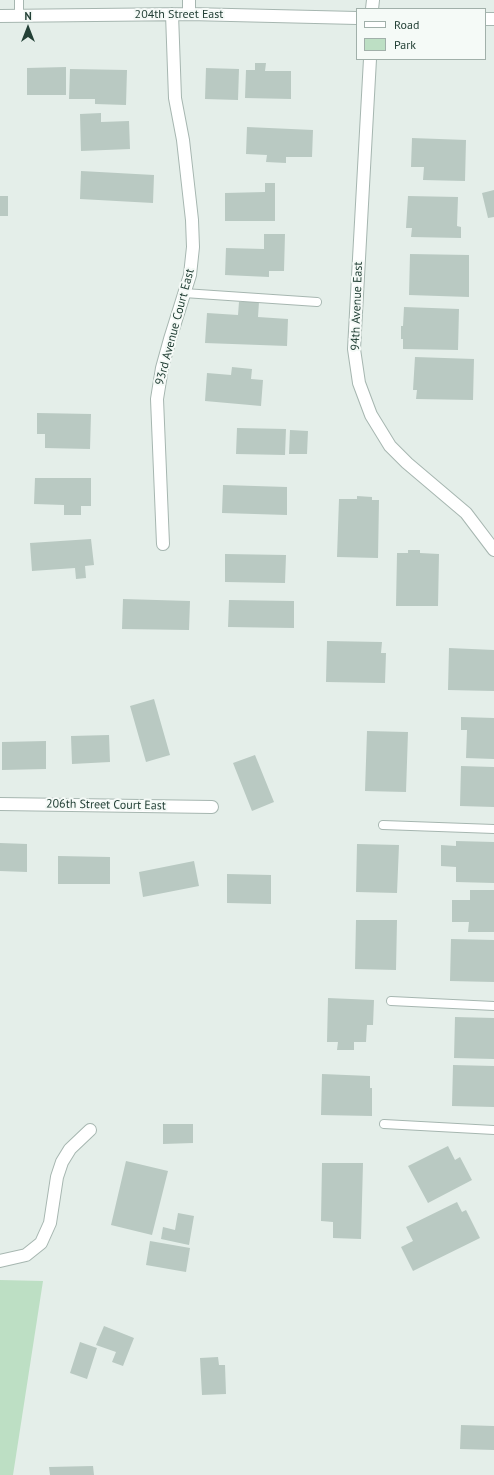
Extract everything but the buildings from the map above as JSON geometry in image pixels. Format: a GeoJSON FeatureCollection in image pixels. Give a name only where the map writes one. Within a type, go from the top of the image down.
{"type":"FeatureCollection","features":[{"type":"Feature","properties":{"kind":"street"},"geometry":{"type":"LineString","coordinates":[[189,14],[190,0]]}},
{"type":"Feature","properties":{"kind":"street","name":"93rd Avenue Court East"},"geometry":{"type":"LineString","coordinates":[[163,544],[157,399],[162,368],[190,275],[193,240],[182,140],[175,98],[172,14]]}},
{"type":"Feature","properties":{"kind":"street","name":"204th Street East"},"geometry":{"type":"LineString","coordinates":[[0,16],[189,14],[356,18]]}},
{"type":"Feature","properties":{"kind":"street","name":"94th Avenue East"},"geometry":{"type":"LineString","coordinates":[[370,60],[354,349],[359,383],[371,415],[390,446],[466,513],[494,550]]}},
{"type":"Feature","properties":{"kind":"street","name":"206th Street Court East"},"geometry":{"type":"LineString","coordinates":[[0,804],[212,807]]}},
{"type":"Feature","properties":{"kind":"street"},"geometry":{"type":"LineString","coordinates":[[0,1261],[26,1255],[41,1243],[50,1223],[57,1177],[62,1162],[70,1149],[90,1130]]}},
{"type":"Feature","properties":{"kind":"lane"},"geometry":{"type":"LineString","coordinates":[[19,0],[19,16]]}},
{"type":"Feature","properties":{"kind":"lane"},"geometry":{"type":"LineString","coordinates":[[184,293],[317,302]]}},
{"type":"Feature","properties":{"kind":"lane"},"geometry":{"type":"LineString","coordinates":[[383,825],[494,829]]}},
{"type":"Feature","properties":{"kind":"lane"},"geometry":{"type":"LineString","coordinates":[[391,1001],[494,1006]]}},
{"type":"Feature","properties":{"kind":"lane"},"geometry":{"type":"LineString","coordinates":[[384,1124],[494,1130]]}},
{"type":"Feature","properties":{"kind":"green space"},"geometry":{"type":"Polygon","coordinates":[[[0,1280],[43,1281],[13,1475],[0,1475],[0,1280]]]}}]}
